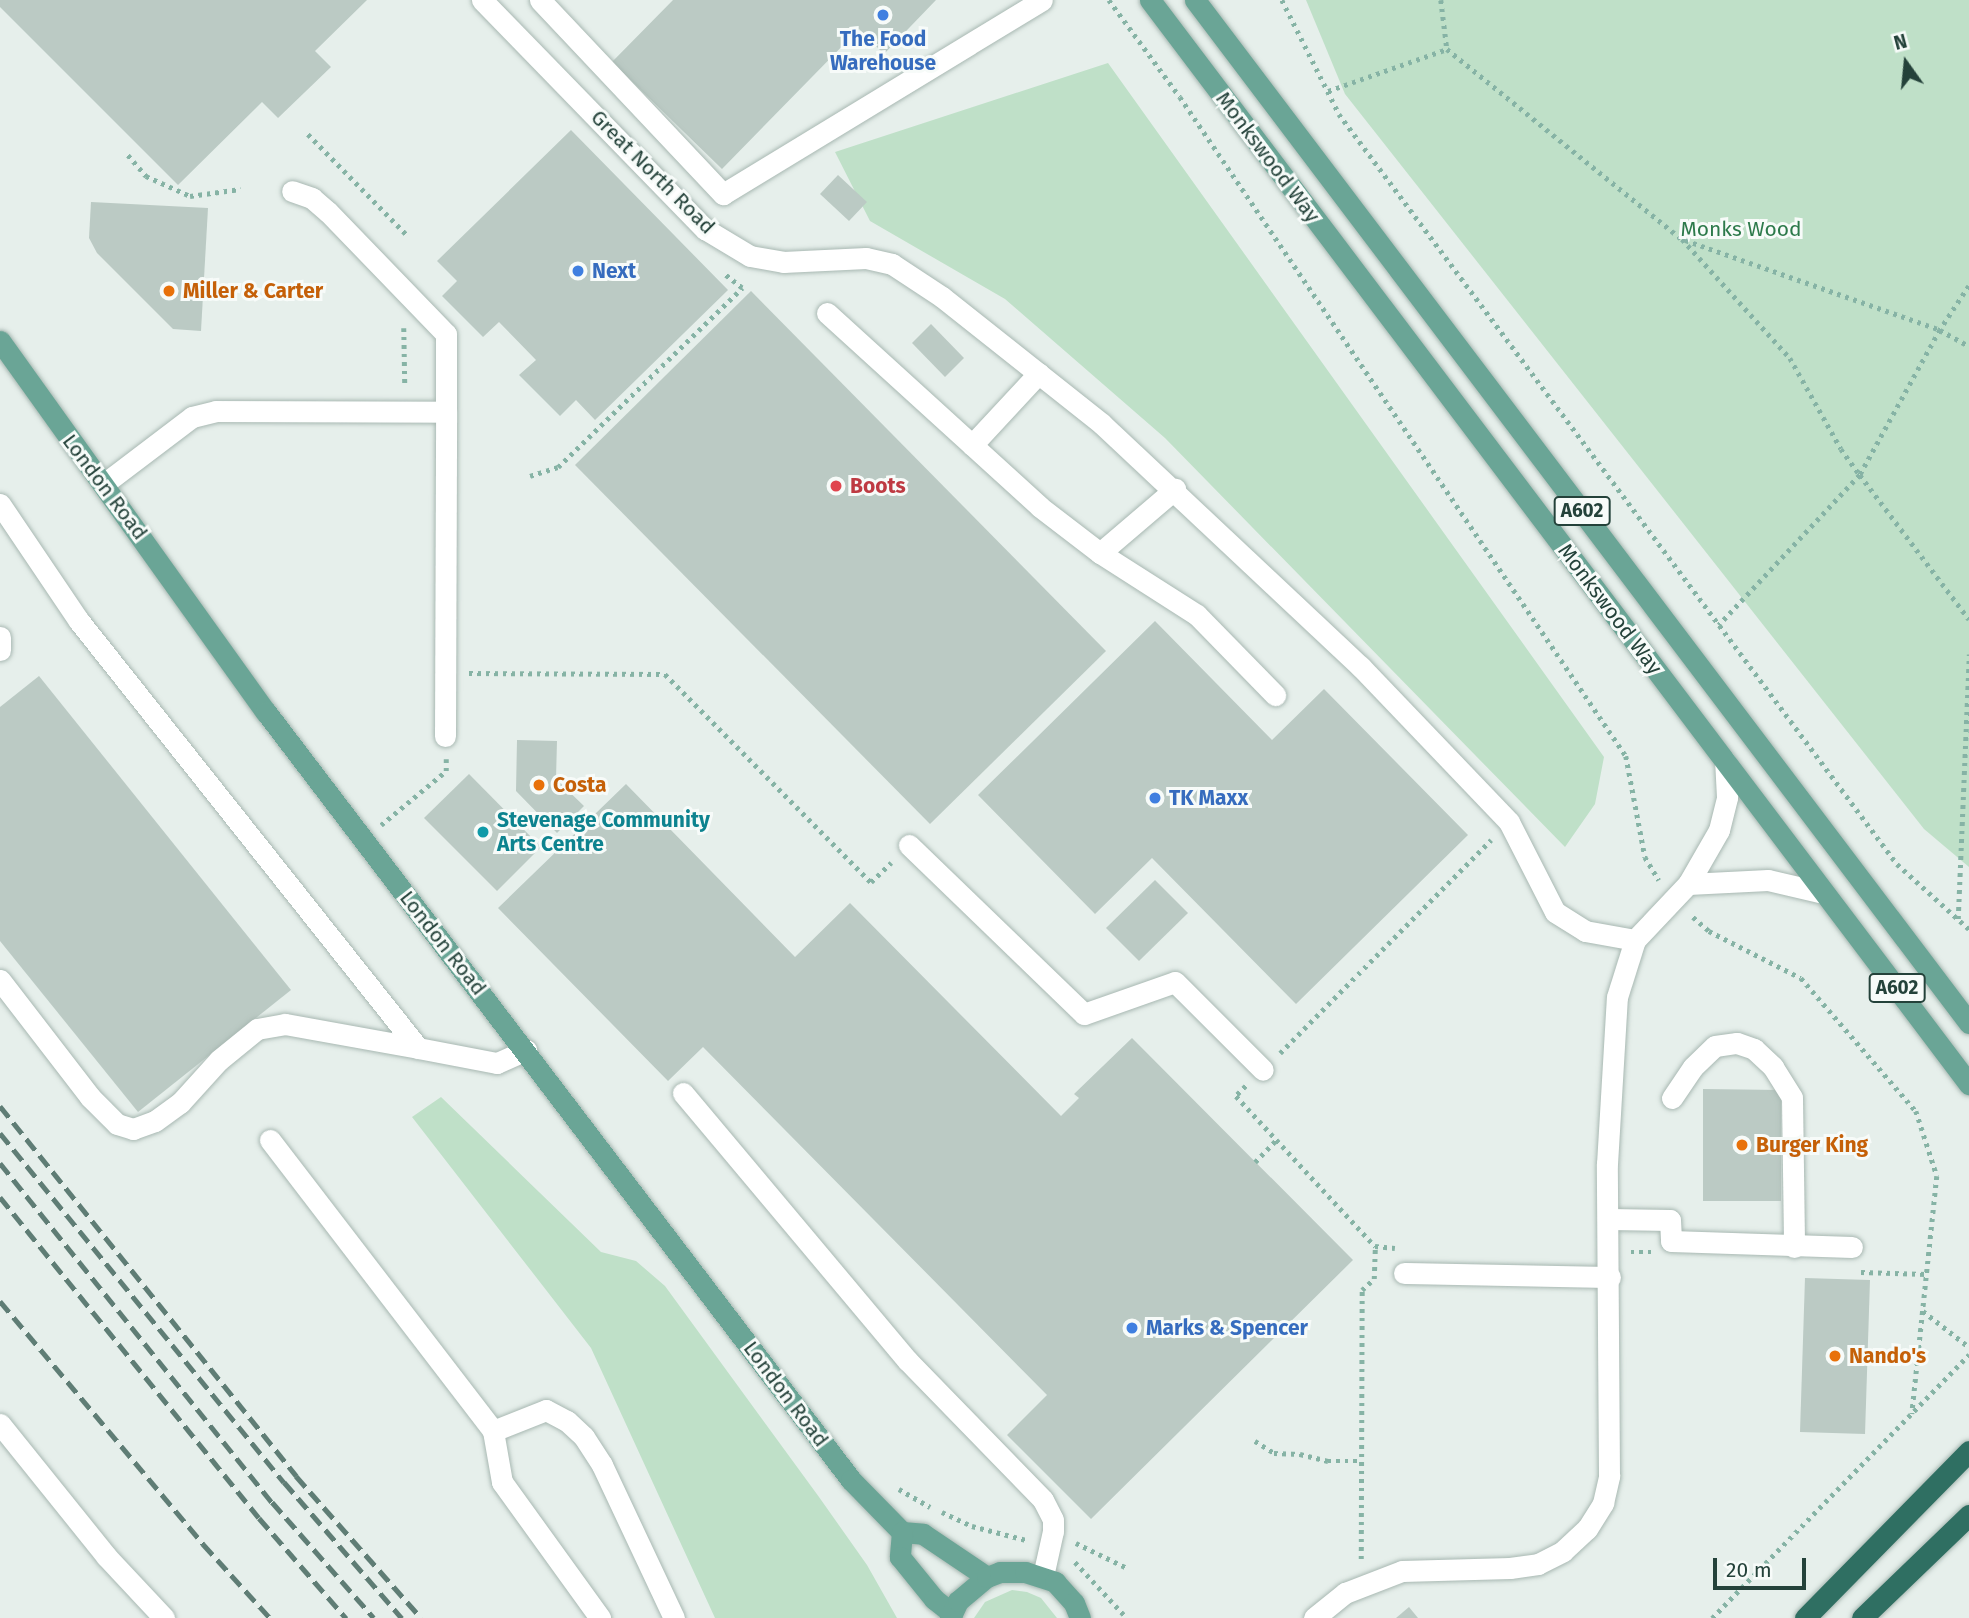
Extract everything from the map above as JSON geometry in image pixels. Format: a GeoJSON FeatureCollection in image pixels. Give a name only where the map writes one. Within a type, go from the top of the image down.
{"type":"FeatureCollection","features":[{"type":"Feature","properties":{"kind":"highway"},"geometry":{"type":"LineString","coordinates":[[1805,1618],[1969,1451]]}},
{"type":"Feature","properties":{"kind":"highway"},"geometry":{"type":"LineString","coordinates":[[1862,1618],[1969,1515]]}},
{"type":"Feature","properties":{"kind":"main road","name":"Monkswood Way"},"geometry":{"type":"LineString","coordinates":[[1150,0],[1969,1084]]}},
{"type":"Feature","properties":{"kind":"main road","name":"Monkswood Way"},"geometry":{"type":"LineString","coordinates":[[1195,0],[1969,1023]]}},
{"type":"Feature","properties":{"kind":"main road","name":"London Road"},"geometry":{"type":"LineString","coordinates":[[0,341],[58,425],[105,483],[266,712],[851,1480],[902,1532],[923,1534],[987,1577]]}},
{"type":"Feature","properties":{"kind":"main road"},"geometry":{"type":"LineString","coordinates":[[902,1532],[900,1556],[933,1599],[951,1616],[958,1601],[987,1577],[1000,1572],[1025,1572],[1043,1576],[1064,1591],[1080,1618]]}},
{"type":"Feature","properties":{"kind":"street","name":"Great North Road"},"geometry":{"type":"LineString","coordinates":[[482,0],[705,229],[750,257],[783,262],[866,258],[892,264],[942,297],[1102,424],[1175,489],[1361,667],[1509,822],[1555,912],[1585,930],[1635,940]]}},
{"type":"Feature","properties":{"kind":"street"},"geometry":{"type":"LineString","coordinates":[[540,0],[723,194],[1042,0]]}},
{"type":"Feature","properties":{"kind":"street"},"geometry":{"type":"LineString","coordinates":[[292,191],[312,198],[320,205],[446,334],[445,736]]}},
{"type":"Feature","properties":{"kind":"street"},"geometry":{"type":"LineString","coordinates":[[827,313],[1040,507],[1100,553],[1197,615],[1275,695]]}},
{"type":"Feature","properties":{"kind":"street"},"geometry":{"type":"LineString","coordinates":[[972,444],[1039,373]]}},
{"type":"Feature","properties":{"kind":"street"},"geometry":{"type":"LineString","coordinates":[[105,483],[192,417],[216,411],[446,412]]}},
{"type":"Feature","properties":{"kind":"street"},"geometry":{"type":"LineString","coordinates":[[1100,553],[1175,489]]}},
{"type":"Feature","properties":{"kind":"street"},"geometry":{"type":"LineString","coordinates":[[0,504],[79,621],[418,1048]]}},
{"type":"Feature","properties":{"kind":"street"},"geometry":{"type":"LineString","coordinates":[[0,637],[0,650]]}},
{"type":"Feature","properties":{"kind":"street"},"geometry":{"type":"LineString","coordinates":[[1314,1618],[1345,1593],[1402,1571],[1510,1568],[1538,1564],[1563,1551],[1587,1529],[1603,1503],[1609,1476],[1607,1164],[1617,997],[1635,940],[1688,884],[1719,830],[1727,797],[1725,761]]}},
{"type":"Feature","properties":{"kind":"street"},"geometry":{"type":"LineString","coordinates":[[909,845],[1084,1014],[1175,982],[1263,1070]]}},
{"type":"Feature","properties":{"kind":"street"},"geometry":{"type":"LineString","coordinates":[[1688,884],[1768,880],[1824,893]]}},
{"type":"Feature","properties":{"kind":"street"},"geometry":{"type":"LineString","coordinates":[[0,980],[90,1097],[117,1124],[133,1129],[155,1121],[180,1102],[219,1060],[257,1029],[285,1024],[497,1063],[526,1051]]}},
{"type":"Feature","properties":{"kind":"street"},"geometry":{"type":"LineString","coordinates":[[1672,1098],[1693,1067],[1716,1046],[1737,1043],[1754,1049],[1773,1067],[1792,1098],[1794,1247]]}},
{"type":"Feature","properties":{"kind":"street"},"geometry":{"type":"LineString","coordinates":[[683,1093],[907,1360],[1044,1500],[1053,1520],[1052,1539],[1043,1576]]}},
{"type":"Feature","properties":{"kind":"street"},"geometry":{"type":"LineString","coordinates":[[270,1140],[493,1432],[502,1482],[600,1618]]}},
{"type":"Feature","properties":{"kind":"street"},"geometry":{"type":"LineString","coordinates":[[1609,1219],[1670,1220],[1671,1241],[1852,1247]]}},
{"type":"Feature","properties":{"kind":"street"},"geometry":{"type":"LineString","coordinates":[[1404,1273],[1609,1277]]}},
{"type":"Feature","properties":{"kind":"street"},"geometry":{"type":"LineString","coordinates":[[493,1432],[546,1410],[567,1421],[584,1437],[602,1465],[674,1618]]}},
{"type":"Feature","properties":{"kind":"street"},"geometry":{"type":"LineString","coordinates":[[0,1424],[106,1556],[164,1618]]}},
{"type":"Feature","properties":{"kind":"path"},"geometry":{"type":"LineString","coordinates":[[1109,0],[1180,97],[1626,756],[1645,857],[1672,900],[1709,931],[1801,978],[1916,1111],[1937,1176],[1912,1414]]}},
{"type":"Feature","properties":{"kind":"path"},"geometry":{"type":"LineString","coordinates":[[1282,0],[1339,114],[1897,864],[1969,929]]}},
{"type":"Feature","properties":{"kind":"path"},"geometry":{"type":"LineString","coordinates":[[1441,0],[1447,49],[1682,239],[1790,358],[1841,449],[1969,620]]}},
{"type":"Feature","properties":{"kind":"path"},"geometry":{"type":"LineString","coordinates":[[1328,91],[1447,49]]}},
{"type":"Feature","properties":{"kind":"path"},"geometry":{"type":"LineString","coordinates":[[308,134],[408,236]]}},
{"type":"Feature","properties":{"kind":"path"},"geometry":{"type":"LineString","coordinates":[[128,155],[146,176],[190,196],[241,189]]}},
{"type":"Feature","properties":{"kind":"path"},"geometry":{"type":"LineString","coordinates":[[1682,239],[1940,330],[1969,346]]}},
{"type":"Feature","properties":{"kind":"path"},"geometry":{"type":"LineString","coordinates":[[530,476],[558,467],[742,288],[711,264],[726,241]]}},
{"type":"Feature","properties":{"kind":"path"},"geometry":{"type":"LineString","coordinates":[[1719,625],[1860,475],[1940,330],[1969,286]]}},
{"type":"Feature","properties":{"kind":"path"},"geometry":{"type":"LineString","coordinates":[[405,412],[404,308],[412,299]]}},
{"type":"Feature","properties":{"kind":"path"},"geometry":{"type":"LineString","coordinates":[[1958,919],[1969,654]]}},
{"type":"Feature","properties":{"kind":"path"},"geometry":{"type":"LineString","coordinates":[[445,673],[665,674],[871,882],[909,845]]}},
{"type":"Feature","properties":{"kind":"path"},"geometry":{"type":"LineString","coordinates":[[364,840],[446,771],[445,736]]}},
{"type":"Feature","properties":{"kind":"path"},"geometry":{"type":"LineString","coordinates":[[1369,1582],[1360,1568],[1362,1290],[1374,1279],[1375,1246],[1236,1097],[1509,822]]}},
{"type":"Feature","properties":{"kind":"path"},"geometry":{"type":"LineString","coordinates":[[1255,1162],[1276,1140]]}},
{"type":"Feature","properties":{"kind":"path"},"geometry":{"type":"LineString","coordinates":[[1923,1311],[1969,1348]]}},
{"type":"Feature","properties":{"kind":"path"},"geometry":{"type":"LineString","coordinates":[[1712,1618],[1969,1355]]}},
{"type":"Feature","properties":{"kind":"path"},"geometry":{"type":"LineString","coordinates":[[1255,1441],[1274,1452],[1300,1454],[1328,1461],[1362,1461]]}},
{"type":"Feature","properties":{"kind":"path"},"geometry":{"type":"LineString","coordinates":[[894,1485],[928,1507],[972,1526],[1052,1539],[1127,1568]]}},
{"type":"Feature","properties":{"kind":"path"},"geometry":{"type":"LineString","coordinates":[[1052,1539],[1127,1618]]}},
{"type":"Feature","properties":{"kind":"green space","name":"Monks Wood"},"geometry":{"type":"Polygon","coordinates":[[[1306,0],[1969,0],[1969,867],[1924,829],[1345,94],[1306,0]]]}},
{"type":"Feature","properties":{"kind":"green space"},"geometry":{"type":"Polygon","coordinates":[[[1108,63],[1604,757],[1595,804],[1565,847],[1165,438],[1005,299],[870,221],[835,152],[1108,63]]]}},
{"type":"Feature","properties":{"kind":"green space"},"geometry":{"type":"Polygon","coordinates":[[[441,1097],[601,1252],[636,1261],[665,1286],[867,1565],[897,1618],[715,1618],[591,1348],[412,1117],[441,1097]]]}},
{"type":"Feature","properties":{"kind":"green space"},"geometry":{"type":"Polygon","coordinates":[[[1012,1590],[1041,1598],[1057,1618],[974,1618],[985,1602],[1012,1590]]]}},
{"type":"Feature","properties":{"kind":"building"},"geometry":{"type":"Polygon","coordinates":[[[0,0],[367,0],[315,51],[331,67],[278,118],[262,102],[178,185],[0,7],[0,0]]]}},
{"type":"Feature","properties":{"kind":"building"},"geometry":{"type":"Polygon","coordinates":[[[673,0],[936,0],[884,54],[859,29],[722,169],[612,62],[673,0]]]}},
{"type":"Feature","properties":{"kind":"building","name":"Next"},"geometry":{"type":"Polygon","coordinates":[[[571,130],[728,290],[595,420],[576,400],[560,416],[519,375],[536,360],[499,322],[483,337],[442,296],[457,281],[437,261],[571,130]]]}},
{"type":"Feature","properties":{"kind":"building"},"geometry":{"type":"Polygon","coordinates":[[[838,175],[867,202],[849,221],[820,194],[838,175]]]}},
{"type":"Feature","properties":{"kind":"building","name":"Miller & Carter"},"geometry":{"type":"Polygon","coordinates":[[[91,202],[208,208],[201,331],[173,329],[97,253],[89,238],[91,202]]]}},
{"type":"Feature","properties":{"kind":"building"},"geometry":{"type":"Polygon","coordinates":[[[751,291],[1106,651],[930,824],[575,465],[751,291]]]}},
{"type":"Feature","properties":{"kind":"building"},"geometry":{"type":"Polygon","coordinates":[[[931,324],[964,358],[945,377],[912,343],[931,324]]]}},
{"type":"Feature","properties":{"kind":"building"},"geometry":{"type":"Polygon","coordinates":[[[1155,621],[1272,740],[1324,689],[1468,835],[1296,1004],[1152,858],[1095,914],[978,795],[1155,621]]]}},
{"type":"Feature","properties":{"kind":"building"},"geometry":{"type":"Polygon","coordinates":[[[39,676],[291,990],[138,1112],[0,941],[0,707],[39,676]]]}},
{"type":"Feature","properties":{"kind":"building","name":"Costa"},"geometry":{"type":"Polygon","coordinates":[[[517,740],[557,741],[556,779],[584,806],[557,833],[516,791],[517,740]]]}},
{"type":"Feature","properties":{"kind":"building","name":"Stevenage Community Arts Centre"},"geometry":{"type":"Polygon","coordinates":[[[469,774],[541,847],[497,891],[424,818],[469,774]]]}},
{"type":"Feature","properties":{"kind":"building"},"geometry":{"type":"Polygon","coordinates":[[[626,784],[795,957],[850,903],[1061,1116],[1079,1098],[1074,1094],[1132,1038],[1353,1260],[1091,1519],[1007,1435],[1047,1395],[703,1047],[668,1081],[498,908],[626,784]]]}},
{"type":"Feature","properties":{"kind":"building"},"geometry":{"type":"Polygon","coordinates":[[[1155,880],[1188,913],[1139,961],[1106,928],[1155,880]]]}},
{"type":"Feature","properties":{"kind":"building","name":"Burger King"},"geometry":{"type":"Polygon","coordinates":[[[1703,1089],[1781,1090],[1781,1201],[1703,1201],[1703,1089]]]}},
{"type":"Feature","properties":{"kind":"building","name":"Nando's"},"geometry":{"type":"Polygon","coordinates":[[[1805,1278],[1870,1280],[1865,1434],[1800,1432],[1805,1278]]]}},
{"type":"Feature","properties":{"kind":"building"},"geometry":{"type":"Polygon","coordinates":[[[1409,1607],[1418,1618],[1396,1618],[1409,1607]]]}},
{"type":"Feature","properties":{"kind":"railway"},"geometry":{"type":"LineString","coordinates":[[0,1106],[296,1476],[421,1618]]}},
{"type":"Feature","properties":{"kind":"railway"},"geometry":{"type":"LineString","coordinates":[[0,1133],[284,1482],[402,1618]]}},
{"type":"Feature","properties":{"kind":"railway"},"geometry":{"type":"LineString","coordinates":[[0,1163],[272,1502],[374,1618]]}},
{"type":"Feature","properties":{"kind":"railway"},"geometry":{"type":"LineString","coordinates":[[0,1197],[259,1518],[346,1618]]}},
{"type":"Feature","properties":{"kind":"railway"},"geometry":{"type":"LineString","coordinates":[[0,1301],[203,1544],[270,1618]]}},
{"type":"Feature","properties":{"kind":"place","name":"The Food Warehouse"},"geometry":{"type":"Point","coordinates":[883,15]}},
{"type":"Feature","properties":{"kind":"place","name":"Next"},"geometry":{"type":"Point","coordinates":[578,271]}},
{"type":"Feature","properties":{"kind":"place","name":"Miller & Carter"},"geometry":{"type":"Point","coordinates":[169,291]}},
{"type":"Feature","properties":{"kind":"place","name":"Boots"},"geometry":{"type":"Point","coordinates":[836,486]}},
{"type":"Feature","properties":{"kind":"place","name":"Costa"},"geometry":{"type":"Point","coordinates":[539,785]}},
{"type":"Feature","properties":{"kind":"place","name":"TK Maxx"},"geometry":{"type":"Point","coordinates":[1155,798]}},
{"type":"Feature","properties":{"kind":"place","name":"Stevenage Community Arts Centre"},"geometry":{"type":"Point","coordinates":[483,832]}},
{"type":"Feature","properties":{"kind":"place","name":"Burger King"},"geometry":{"type":"Point","coordinates":[1742,1145]}},
{"type":"Feature","properties":{"kind":"place","name":"Marks & Spencer"},"geometry":{"type":"Point","coordinates":[1132,1328]}},
{"type":"Feature","properties":{"kind":"place","name":"Nando's"},"geometry":{"type":"Point","coordinates":[1835,1356]}}]}
